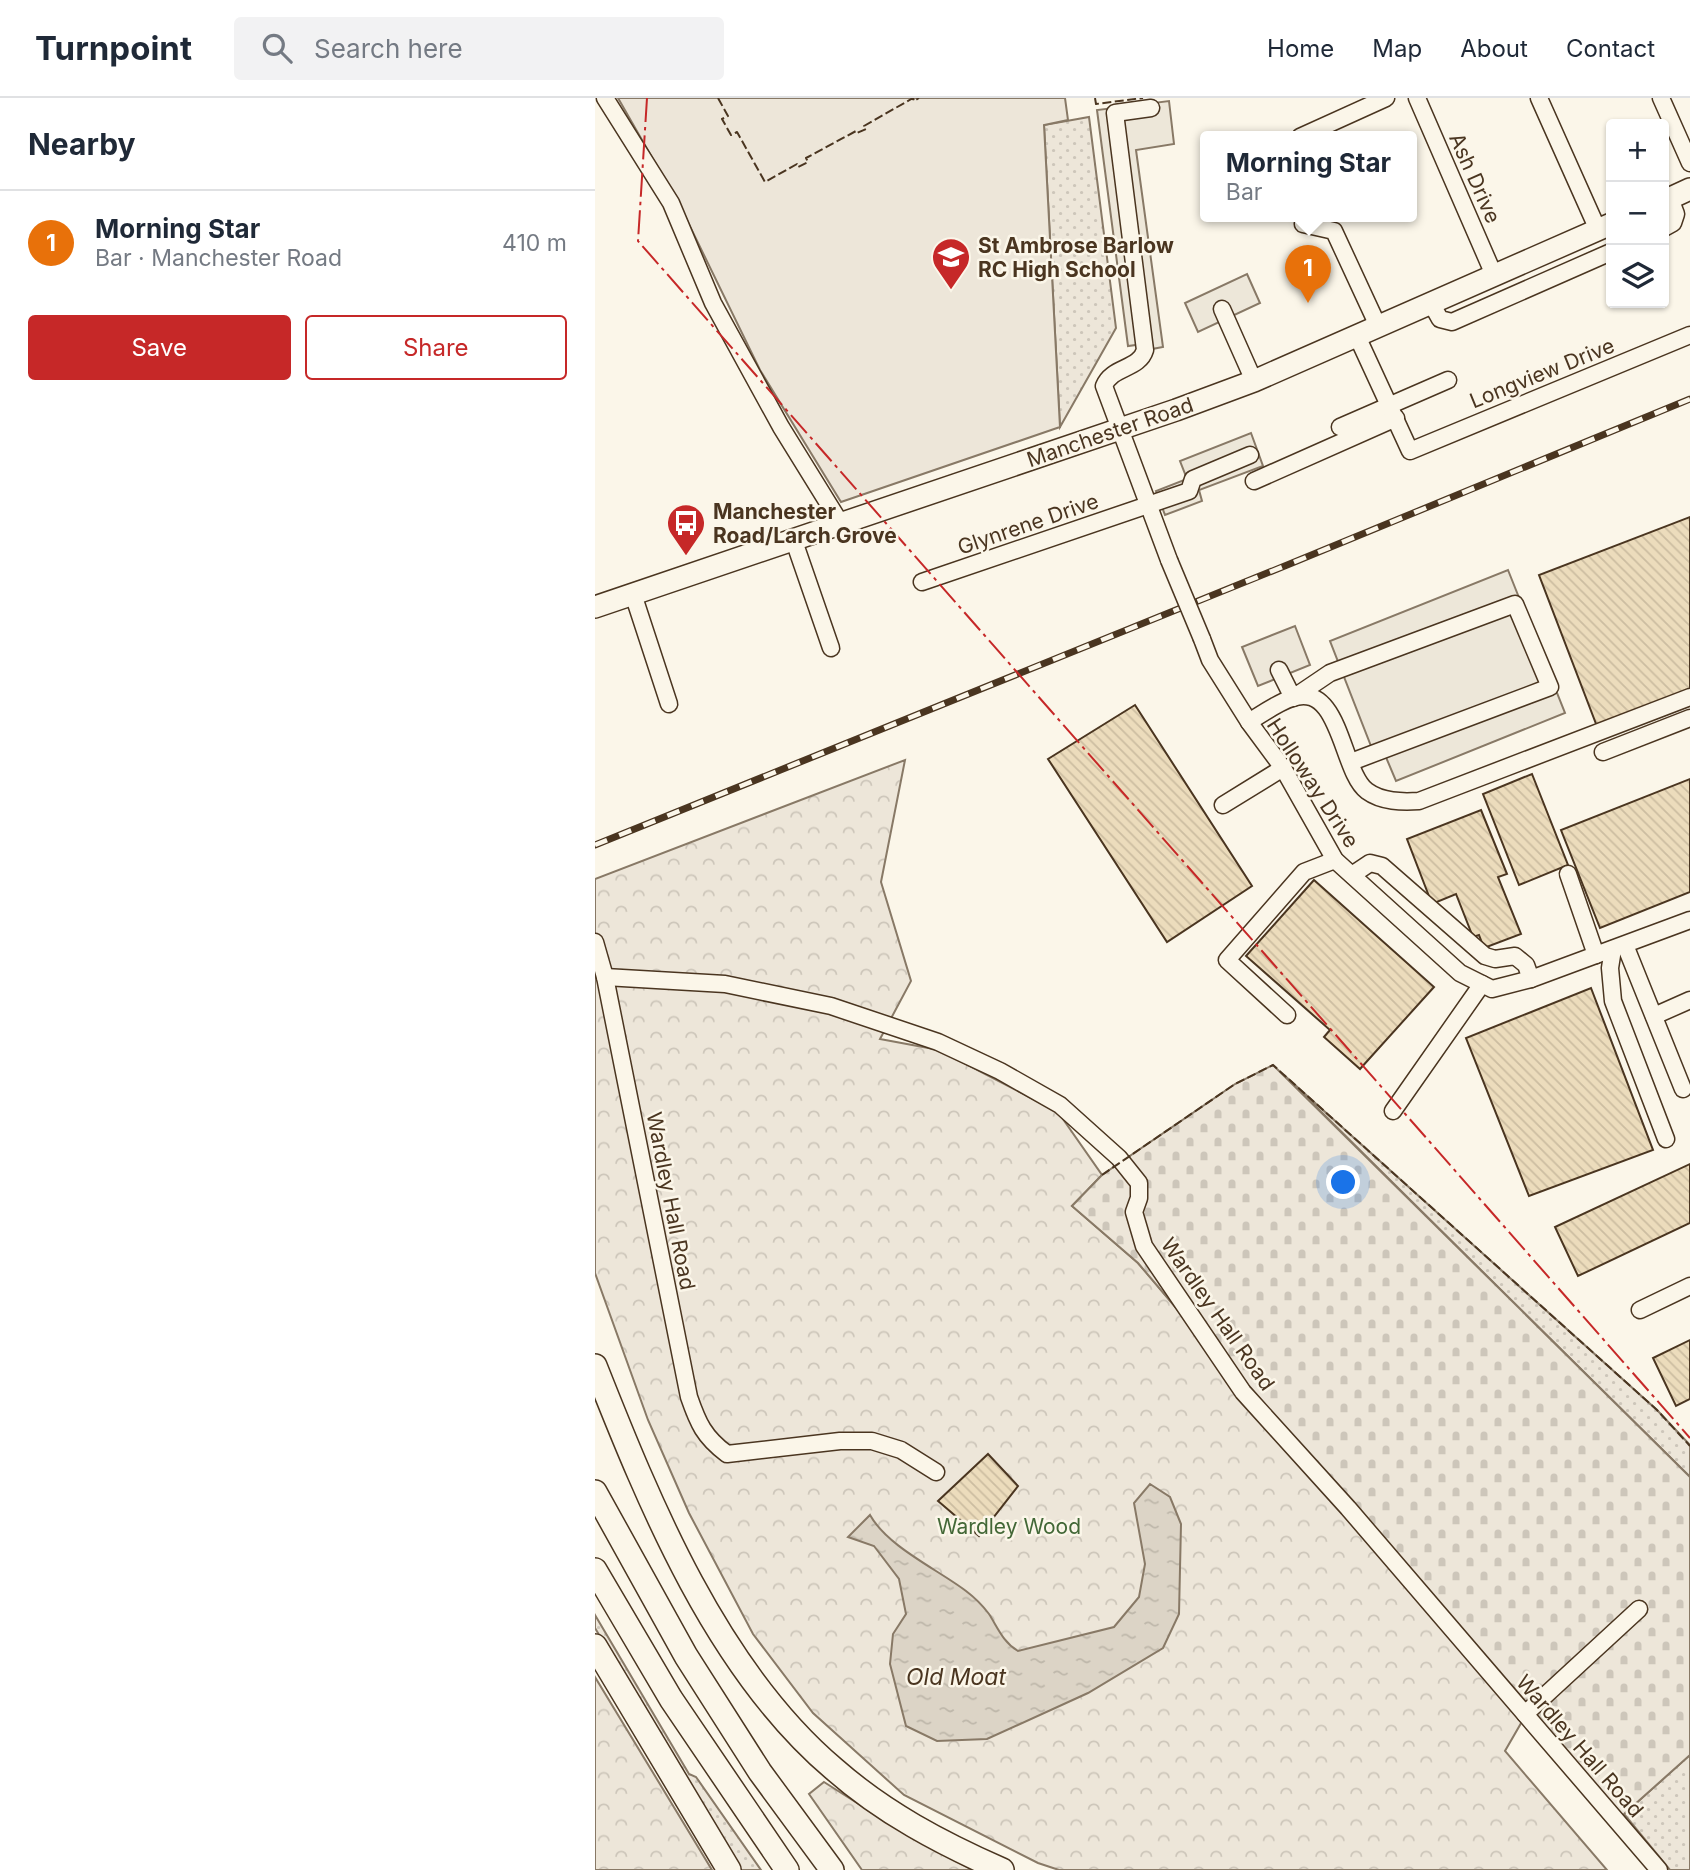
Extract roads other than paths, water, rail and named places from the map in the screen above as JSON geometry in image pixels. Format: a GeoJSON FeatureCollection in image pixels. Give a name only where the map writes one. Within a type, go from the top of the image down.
{"type":"FeatureCollection","features":[{"type":"Feature","properties":{"kind":"highway"},"geometry":{"type":"LineString","coordinates":[[595,1366],[653,1502],[685,1568],[734,1653],[780,1715],[832,1768],[872,1799],[923,1832],[1002,1870]]}},
{"type":"Feature","properties":{"kind":"highway"},"geometry":{"type":"LineString","coordinates":[[595,1492],[693,1667],[760,1772],[832,1870]]}},
{"type":"Feature","properties":{"kind":"highway"},"geometry":{"type":"LineString","coordinates":[[595,1570],[671,1699],[787,1870]]}},
{"type":"Feature","properties":{"kind":"highway"},"geometry":{"type":"LineString","coordinates":[[595,1646],[729,1870]]}},
{"type":"Feature","properties":{"kind":"main road","name":"Manchester Road"},"geometry":{"type":"LineString","coordinates":[[595,607],[1119,430],[1254,381],[1605,227]]}},
{"type":"Feature","properties":{"kind":"street"},"geometry":{"type":"LineString","coordinates":[[605,98],[671,203],[713,303],[781,426],[841,524]]}},
{"type":"Feature","properties":{"kind":"street"},"geometry":{"type":"LineString","coordinates":[[1313,131],[1386,98]]}},
{"type":"Feature","properties":{"kind":"street","name":"Ash Drive"},"geometry":{"type":"LineString","coordinates":[[1417,98],[1495,275]]}},
{"type":"Feature","properties":{"kind":"street"},"geometry":{"type":"LineString","coordinates":[[1539,98],[1605,227]]}},
{"type":"Feature","properties":{"kind":"street"},"geometry":{"type":"LineString","coordinates":[[1661,98],[1690,163]]}},
{"type":"Feature","properties":{"kind":"street","name":"Holloway Drive"},"geometry":{"type":"LineString","coordinates":[[1151,108],[1115,113],[1145,345],[1140,361],[1111,374],[1104,386],[1147,507],[1210,660],[1249,722],[1283,768],[1335,860],[1460,973],[1482,984]]}},
{"type":"Feature","properties":{"kind":"street"},"geometry":{"type":"LineString","coordinates":[[1669,226],[1674,223],[1676,216],[1675,196]]}},
{"type":"Feature","properties":{"kind":"street"},"geometry":{"type":"LineString","coordinates":[[1303,223],[1334,231],[1378,326]]}},
{"type":"Feature","properties":{"kind":"street"},"geometry":{"type":"LineString","coordinates":[[1431,303],[1440,319],[1452,322],[1606,254]]}},
{"type":"Feature","properties":{"kind":"street"},"geometry":{"type":"LineString","coordinates":[[1222,309],[1254,381]]}},
{"type":"Feature","properties":{"kind":"street","name":"Longview Drive"},"geometry":{"type":"LineString","coordinates":[[1393,412],[1410,450],[1690,335]]}},
{"type":"Feature","properties":{"kind":"street"},"geometry":{"type":"LineString","coordinates":[[1357,336],[1393,412]]}},
{"type":"Feature","properties":{"kind":"street"},"geometry":{"type":"LineString","coordinates":[[1254,481],[1393,412],[1448,380]]}},
{"type":"Feature","properties":{"kind":"street"},"geometry":{"type":"LineString","coordinates":[[1340,427],[1393,412]]}},
{"type":"Feature","properties":{"kind":"street","name":"Glynrene Drive"},"geometry":{"type":"LineString","coordinates":[[922,582],[1189,491],[1193,479],[1250,455]]}},
{"type":"Feature","properties":{"kind":"street"},"geometry":{"type":"LineString","coordinates":[[794,541],[831,648]]}},
{"type":"Feature","properties":{"kind":"street"},"geometry":{"type":"LineString","coordinates":[[633,594],[669,704]]}},
{"type":"Feature","properties":{"kind":"street"},"geometry":{"type":"LineString","coordinates":[[1249,722],[1293,698],[1330,673],[1515,604],[1550,687],[1350,762]]}},
{"type":"Feature","properties":{"kind":"street"},"geometry":{"type":"LineString","coordinates":[[1279,670],[1293,698]]}},
{"type":"Feature","properties":{"kind":"street"},"geometry":{"type":"LineString","coordinates":[[1293,698],[1308,696],[1321,704],[1330,713],[1358,780],[1365,790],[1399,802],[1419,801],[1690,697]]}},
{"type":"Feature","properties":{"kind":"street"},"geometry":{"type":"LineString","coordinates":[[1604,752],[1690,718]]}},
{"type":"Feature","properties":{"kind":"street"},"geometry":{"type":"LineString","coordinates":[[1223,805],[1283,768]]}},
{"type":"Feature","properties":{"kind":"street"},"geometry":{"type":"LineString","coordinates":[[1287,1015],[1227,960],[1304,872],[1335,860]]}},
{"type":"Feature","properties":{"kind":"street"},"geometry":{"type":"LineString","coordinates":[[1352,875],[1370,863],[1382,866],[1485,956],[1495,959],[1509,956],[1521,960],[1531,979]]}},
{"type":"Feature","properties":{"kind":"street"},"geometry":{"type":"LineString","coordinates":[[1568,874],[1596,956]]}},
{"type":"Feature","properties":{"kind":"street"},"geometry":{"type":"LineString","coordinates":[[1421,938],[1441,919]]}},
{"type":"Feature","properties":{"kind":"street"},"geometry":{"type":"LineString","coordinates":[[1393,1111],[1482,984],[1492,989],[1531,979],[1690,919]]}},
{"type":"Feature","properties":{"kind":"street","name":"Wardley Hall Road"},"geometry":{"type":"LineString","coordinates":[[595,942],[689,1396],[699,1426],[714,1444],[727,1454],[840,1441],[872,1441],[901,1450],[936,1472]]}},
{"type":"Feature","properties":{"kind":"street"},"geometry":{"type":"LineString","coordinates":[[1619,947],[1654,1016],[1683,1089]]}},
{"type":"Feature","properties":{"kind":"street"},"geometry":{"type":"LineString","coordinates":[[1619,947],[1610,968],[1613,1001],[1666,1139]]}},
{"type":"Feature","properties":{"kind":"street","name":"Wardley Hall Road"},"geometry":{"type":"LineString","coordinates":[[604,977],[725,984],[831,1006],[938,1042],[1000,1071],[1060,1105],[1119,1158],[1139,1183],[1139,1198],[1134,1212],[1144,1246],[1243,1392],[1348,1508],[1659,1870]]}},
{"type":"Feature","properties":{"kind":"street"},"geometry":{"type":"LineString","coordinates":[[1654,1016],[1690,1000]]}},
{"type":"Feature","properties":{"kind":"street"},"geometry":{"type":"LineString","coordinates":[[1640,1310],[1690,1286]]}},
{"type":"Feature","properties":{"kind":"street"},"geometry":{"type":"LineString","coordinates":[[1525,1714],[1639,1609]]}},
{"type":"Feature","properties":{"kind":"water","name":"Old Moat"},"geometry":{"type":"Polygon","coordinates":[[[1150,1484],[1170,1497],[1181,1524],[1179,1614],[1163,1648],[1088,1693],[987,1739],[937,1741],[906,1726],[890,1664],[893,1634],[906,1614],[899,1579],[874,1546],[848,1537],[870,1515],[878,1527],[901,1547],[975,1599],[989,1614],[1005,1639],[1018,1651],[1114,1627],[1139,1597],[1145,1564],[1134,1503],[1150,1484]]]}},
{"type":"Feature","properties":{"kind":"railway"},"geometry":{"type":"LineString","coordinates":[[595,845],[1690,399]]}},
{"type":"Feature","properties":{"kind":"place","name":"St Ambrose Barlow RC High School"},"geometry":{"type":"Point","coordinates":[951,291]}},
{"type":"Feature","properties":{"kind":"place","name":"Morning Star"},"geometry":{"type":"Point","coordinates":[1308,303]}},
{"type":"Feature","properties":{"kind":"place","name":"Manchester Road/Larch Grove"},"geometry":{"type":"Point","coordinates":[686,557]}},
{"type":"Feature","properties":{"kind":"park label","name":"Wardley Wood"},"geometry":{"type":"Point","coordinates":[1009,1526]}}]}
